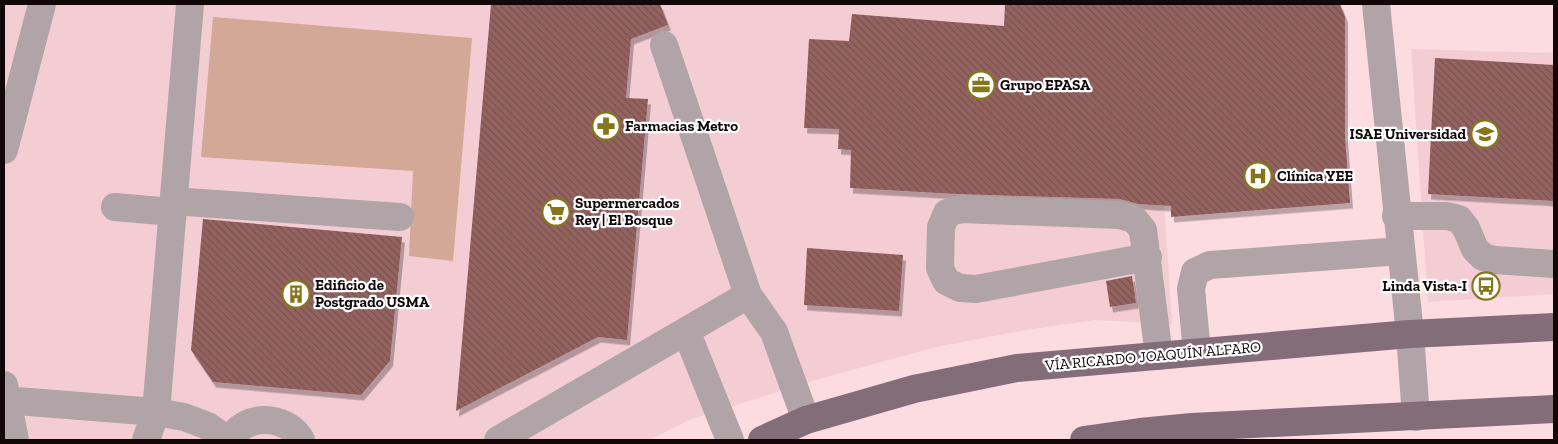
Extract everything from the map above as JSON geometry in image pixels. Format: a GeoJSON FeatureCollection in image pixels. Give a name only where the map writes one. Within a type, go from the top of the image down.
{"type":"FeatureCollection","features":[{"type":"Feature","properties":{"kind":"main road","name":"VÍA RICARDO JOAQUÍN ALFARO"},"geometry":{"type":"LineString","coordinates":[[762,440],[806,420],[914,389],[1017,368],[1410,334],[1554,327]]}},
{"type":"Feature","properties":{"kind":"main road"},"geometry":{"type":"LineString","coordinates":[[1084,440],[1140,432],[1193,434],[1416,417],[1554,409]]}},
{"type":"Feature","properties":{"kind":"street"},"geometry":{"type":"LineString","coordinates":[[4,150],[42,4]]}},
{"type":"Feature","properties":{"kind":"street"},"geometry":{"type":"LineString","coordinates":[[146,440],[156,412],[190,4]]}},
{"type":"Feature","properties":{"kind":"street"},"geometry":{"type":"LineString","coordinates":[[1376,4],[1396,216],[1410,334],[1416,417]]}},
{"type":"Feature","properties":{"kind":"street"},"geometry":{"type":"LineString","coordinates":[[664,46],[748,295],[774,332],[806,420]]}},
{"type":"Feature","properties":{"kind":"street"},"geometry":{"type":"LineString","coordinates":[[115,208],[173,207],[400,217]]}},
{"type":"Feature","properties":{"kind":"street"},"geometry":{"type":"LineString","coordinates":[[1148,258],[976,289],[960,288],[946,281],[940,268],[942,227],[947,213],[961,209],[1119,215],[1134,219],[1143,230],[1148,258],[1159,356]]}},
{"type":"Feature","properties":{"kind":"street"},"geometry":{"type":"LineString","coordinates":[[1396,216],[1447,216],[1459,219],[1466,228],[1475,249],[1483,257],[1495,260],[1554,264]]}},
{"type":"Feature","properties":{"kind":"street"},"geometry":{"type":"LineString","coordinates":[[1197,352],[1191,289],[1195,272],[1210,265],[1401,251]]}},
{"type":"Feature","properties":{"kind":"street"},"geometry":{"type":"LineString","coordinates":[[498,440],[748,295]]}},
{"type":"Feature","properties":{"kind":"street"},"geometry":{"type":"LineString","coordinates":[[686,331],[730,440]]}},
{"type":"Feature","properties":{"kind":"street"},"geometry":{"type":"LineString","coordinates":[[15,440],[5,395],[156,412],[184,417],[208,426],[228,440],[237,430],[248,423],[261,420],[275,420],[288,426],[301,440]]}},
{"type":"Feature","properties":{"kind":"shaded area"},"geometry":{"type":"Polygon","coordinates":[[[4,4],[1151,4],[1172,324],[1095,320],[1019,331],[936,347],[819,379],[691,419],[649,440],[4,440],[4,4]]]}},
{"type":"Feature","properties":{"kind":"shaded area"},"geometry":{"type":"Polygon","coordinates":[[[213,17],[472,38],[453,261],[409,256],[413,171],[201,157],[213,17]]]}},
{"type":"Feature","properties":{"kind":"shaded area","name":"ISAE Universidad"},"geometry":{"type":"Polygon","coordinates":[[[1411,49],[1554,53],[1554,294],[1428,302],[1411,49]]]}},
{"type":"Feature","properties":{"kind":"building","name":"Supermercados Rey | El Bosque"},"geometry":{"type":"Polygon","coordinates":[[[491,4],[660,4],[668,25],[631,39],[626,98],[648,99],[627,340],[598,337],[456,411],[491,4]]]}},
{"type":"Feature","properties":{"kind":"building","name":"Grupo EPASA"},"geometry":{"type":"Polygon","coordinates":[[[1005,4],[1340,4],[1345,17],[1345,136],[1350,203],[1171,217],[1171,206],[1138,204],[1120,199],[956,194],[850,188],[851,150],[838,149],[839,129],[804,128],[809,39],[849,41],[852,14],[1004,26],[1005,4]]]}},
{"type":"Feature","properties":{"kind":"building"},"geometry":{"type":"Polygon","coordinates":[[[1435,58],[1554,65],[1554,201],[1428,194],[1435,58]]]}},
{"type":"Feature","properties":{"kind":"building","name":"Edificio de Postgrado USMA"},"geometry":{"type":"Polygon","coordinates":[[[203,219],[402,237],[390,361],[361,395],[213,382],[191,350],[203,219]]]}},
{"type":"Feature","properties":{"kind":"building"},"geometry":{"type":"Polygon","coordinates":[[[807,248],[903,255],[899,311],[804,305],[807,248]]]}},
{"type":"Feature","properties":{"kind":"building"},"geometry":{"type":"Polygon","coordinates":[[[1132,276],[1136,303],[1110,307],[1106,281],[1132,276]]]}},
{"type":"Feature","properties":{"kind":"place","name":"Grupo EPASA"},"geometry":{"type":"Point","coordinates":[981,85]}},
{"type":"Feature","properties":{"kind":"place","name":"Farmacias Metro"},"geometry":{"type":"Point","coordinates":[606,126]}},
{"type":"Feature","properties":{"kind":"place","name":"ISAE Universidad"},"geometry":{"type":"Point","coordinates":[1485,134]}},
{"type":"Feature","properties":{"kind":"place","name":"Clínica YEE"},"geometry":{"type":"Point","coordinates":[1258,176]}},
{"type":"Feature","properties":{"kind":"place","name":"Supermercados Rey | El Bosque"},"geometry":{"type":"Point","coordinates":[556,212]}},
{"type":"Feature","properties":{"kind":"place","name":"Linda Vista-I"},"geometry":{"type":"Point","coordinates":[1486,286]}},
{"type":"Feature","properties":{"kind":"place","name":"Edificio de Postgrado USMA"},"geometry":{"type":"Point","coordinates":[296,294]}}]}
